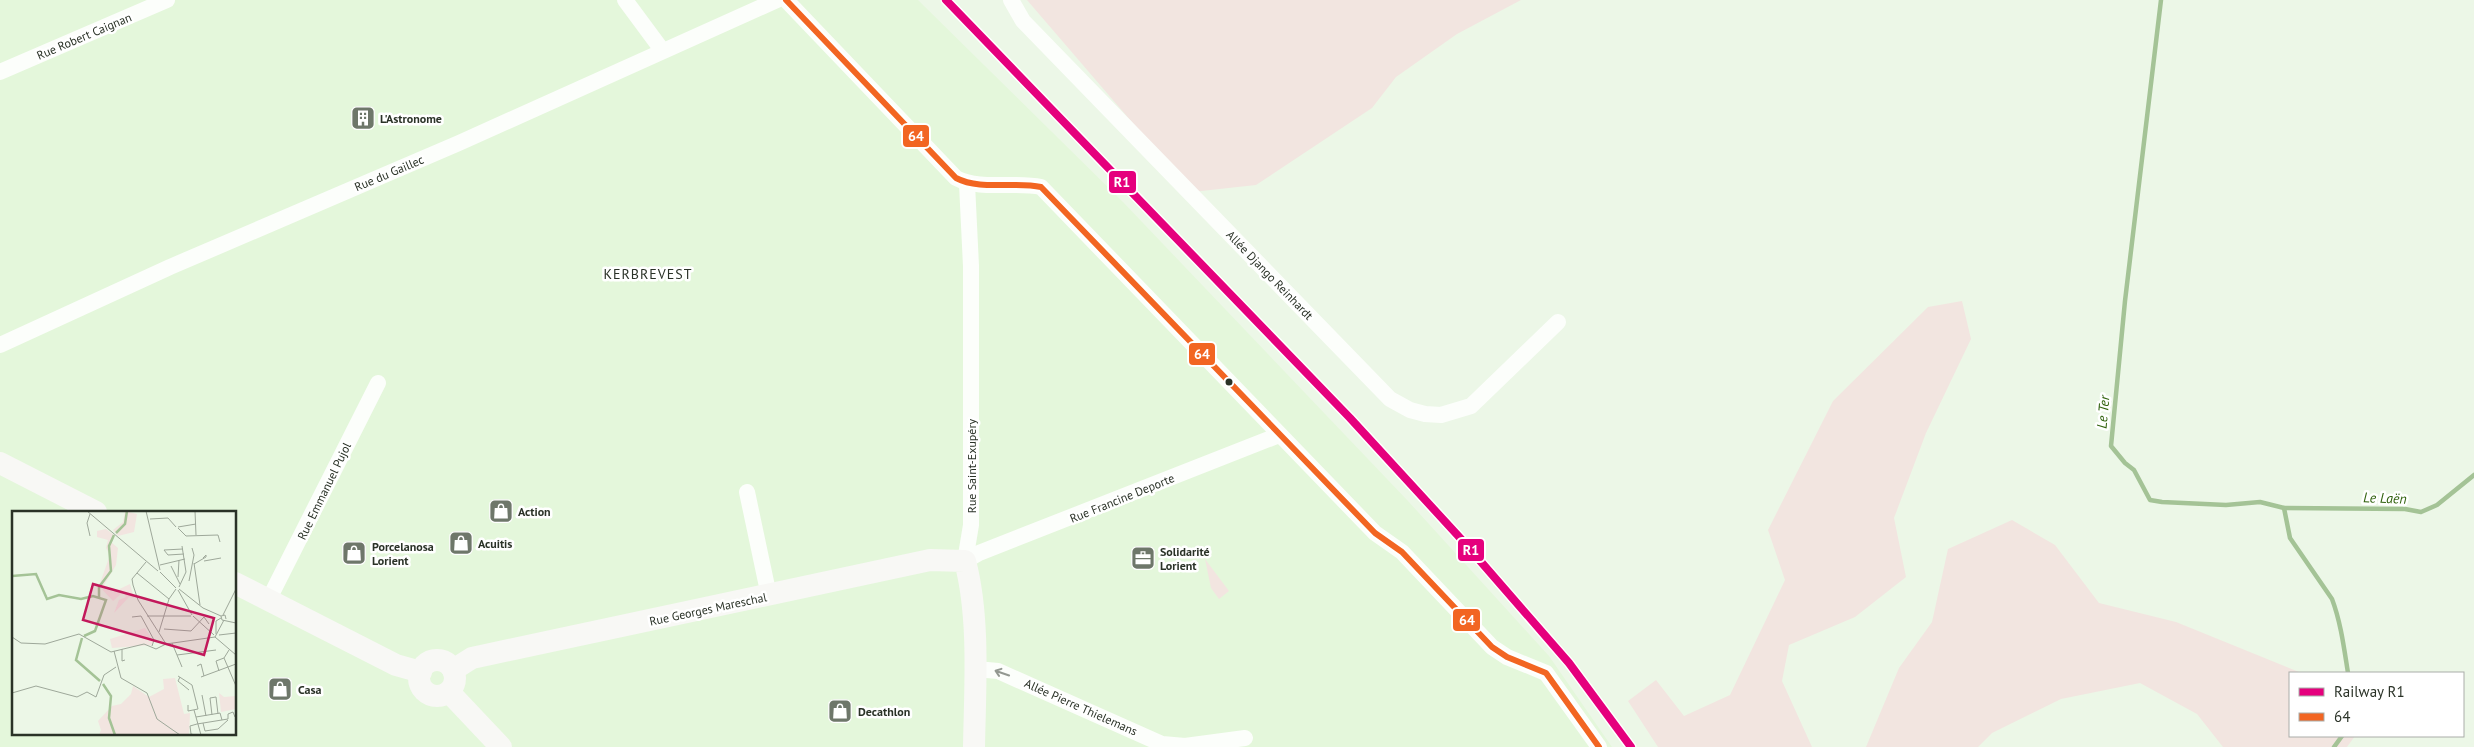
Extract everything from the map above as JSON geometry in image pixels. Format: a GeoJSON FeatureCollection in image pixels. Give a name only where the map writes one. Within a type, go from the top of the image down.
{"type":"FeatureCollection","features":[{"type":"Feature","properties":{"kind":"street","name":"Rue Robert Caignan"},"geometry":{"type":"LineString","coordinates":[[0,72],[167,0]]}},
{"type":"Feature","properties":{"kind":"street"},"geometry":{"type":"LineString","coordinates":[[625,0],[662,50]]}},
{"type":"Feature","properties":{"kind":"street","name":"Rue du Gaillec"},"geometry":{"type":"LineString","coordinates":[[0,345],[170,267],[459,143],[662,50],[777,0]]}},
{"type":"Feature","properties":{"kind":"street"},"geometry":{"type":"LineString","coordinates":[[786,0],[956,178],[967,184],[1025,184],[1041,187],[1375,533],[1402,552],[1492,647],[1507,657],[1546,673],[1599,747]]}},
{"type":"Feature","properties":{"kind":"street","name":"Allée Django Reinhardt"},"geometry":{"type":"LineString","coordinates":[[1011,0],[1023,21],[1390,399],[1410,410],[1425,414],[1441,415],[1471,406],[1558,322]]}},
{"type":"Feature","properties":{"kind":"street","name":"Rue Saint-Exupéry"},"geometry":{"type":"LineString","coordinates":[[967,184],[971,266],[971,525],[965,561],[970,578],[976,669],[974,747]]}},
{"type":"Feature","properties":{"kind":"street","name":"Rue Emmanuel Pujol"},"geometry":{"type":"LineString","coordinates":[[269,599],[378,383]]}},
{"type":"Feature","properties":{"kind":"street","name":"Rue Francine Deporte"},"geometry":{"type":"LineString","coordinates":[[965,561],[979,553],[1279,435]]}},
{"type":"Feature","properties":{"kind":"street"},"geometry":{"type":"LineString","coordinates":[[0,463],[94,511]]}},
{"type":"Feature","properties":{"kind":"street"},"geometry":{"type":"LineString","coordinates":[[747,492],[769,596]]}},
{"type":"Feature","properties":{"kind":"street","name":"Rue Georges Mareschal"},"geometry":{"type":"LineString","coordinates":[[453,670],[472,658],[769,596],[930,560],[965,561]]}},
{"type":"Feature","properties":{"kind":"street"},"geometry":{"type":"LineString","coordinates":[[236,583],[396,665],[420,672]]}},
{"type":"Feature","properties":{"kind":"street"},"geometry":{"type":"LineString","coordinates":[[433,661],[445,662],[453,670],[455,678],[449,692],[438,696],[427,693],[420,684],[420,672],[423,667],[433,661]]}},
{"type":"Feature","properties":{"kind":"street","name":"Allée Pierre Thielemans"},"geometry":{"type":"LineString","coordinates":[[976,669],[998,671],[1162,744],[1185,746],[1245,738]]}},
{"type":"Feature","properties":{"kind":"street"},"geometry":{"type":"LineString","coordinates":[[449,692],[501,747]]}},
{"type":"Feature","properties":{"kind":"shaded area"},"geometry":{"type":"Polygon","coordinates":[[[0,0],[918,0],[1123,202],[1408,501],[1549,656],[1612,747],[0,747],[0,0]]]}},
{"type":"Feature","properties":{"kind":"shaded area"},"geometry":{"type":"Polygon","coordinates":[[[1027,0],[1521,0],[1457,34],[1396,77],[1372,108],[1256,185],[1192,192],[1027,0]]]}},
{"type":"Feature","properties":{"kind":"shaded area"},"geometry":{"type":"Polygon","coordinates":[[[1962,301],[1971,339],[1926,433],[1894,518],[1906,577],[1855,617],[1789,645],[1782,681],[1812,747],[1658,747],[1628,701],[1656,680],[1684,716],[1730,695],[1785,580],[1768,530],[1833,401],[1928,307],[1962,301]]]}},
{"type":"Feature","properties":{"kind":"shaded area"},"geometry":{"type":"Polygon","coordinates":[[[2012,520],[2055,545],[2099,603],[2176,622],[2299,672],[2289,672],[2289,737],[2354,737],[2347,747],[2223,747],[2197,714],[2140,683],[2061,699],[1992,733],[1978,747],[1866,747],[1899,668],[1932,622],[1948,549],[2012,520]]]}},
{"type":"Feature","properties":{"kind":"shaded area"},"geometry":{"type":"Polygon","coordinates":[[[1205,559],[1229,591],[1219,599],[1211,588],[1205,559]]]}},
{"type":"Feature","properties":{"kind":"waterway","name":"Le Ter"},"geometry":{"type":"LineString","coordinates":[[2161,0],[2125,301],[2111,446],[2125,463],[2134,470],[2150,500],[2162,502],[2226,505],[2260,502],[2284,508],[2405,509],[2421,512],[2437,505],[2474,475]]}},
{"type":"Feature","properties":{"kind":"waterway","name":"Le Ter"},"geometry":{"type":"LineString","coordinates":[[2284,508],[2290,538],[2332,599],[2340,626],[2348,672]]}},
{"type":"Feature","properties":{"kind":"waterway","name":"Le Ter"},"geometry":{"type":"LineString","coordinates":[[2334,747],[2341,737]]}},
{"type":"Feature","properties":{"kind":"rail line","name":"R1"},"geometry":{"type":"LineString","coordinates":[[946,0],[1350,418],[1462,540],[1569,663],[1631,747]]}},
{"type":"Feature","properties":{"kind":"transit line","name":"64"},"geometry":{"type":"LineString","coordinates":[[786,0],[956,178],[976,184],[1031,185],[1041,187],[1375,533],[1402,552],[1492,647],[1507,657],[1546,673],[1599,747]]}},
{"type":"Feature","properties":{"kind":"place","name":"L'Astronome"},"geometry":{"type":"Point","coordinates":[363,118]}},
{"type":"Feature","properties":{"kind":"place","name":"Action"},"geometry":{"type":"Point","coordinates":[501,511]}},
{"type":"Feature","properties":{"kind":"place","name":"Acuitis"},"geometry":{"type":"Point","coordinates":[461,543]}},
{"type":"Feature","properties":{"kind":"place","name":"Porcelanosa Lorient"},"geometry":{"type":"Point","coordinates":[354,553]}},
{"type":"Feature","properties":{"kind":"place","name":"Solidarité Lorient"},"geometry":{"type":"Point","coordinates":[1143,558]}},
{"type":"Feature","properties":{"kind":"place","name":"Casa"},"geometry":{"type":"Point","coordinates":[280,689]}},
{"type":"Feature","properties":{"kind":"place","name":"Decathlon"},"geometry":{"type":"Point","coordinates":[840,711]}},
{"type":"Feature","properties":{"kind":"district","name":"KERBREVEST"},"geometry":{"type":"Point","coordinates":[648,274]}},
{"type":"Feature","properties":{"kind":"water label","name":"Le Laën"},"geometry":{"type":"Point","coordinates":[2385,498]}}]}
